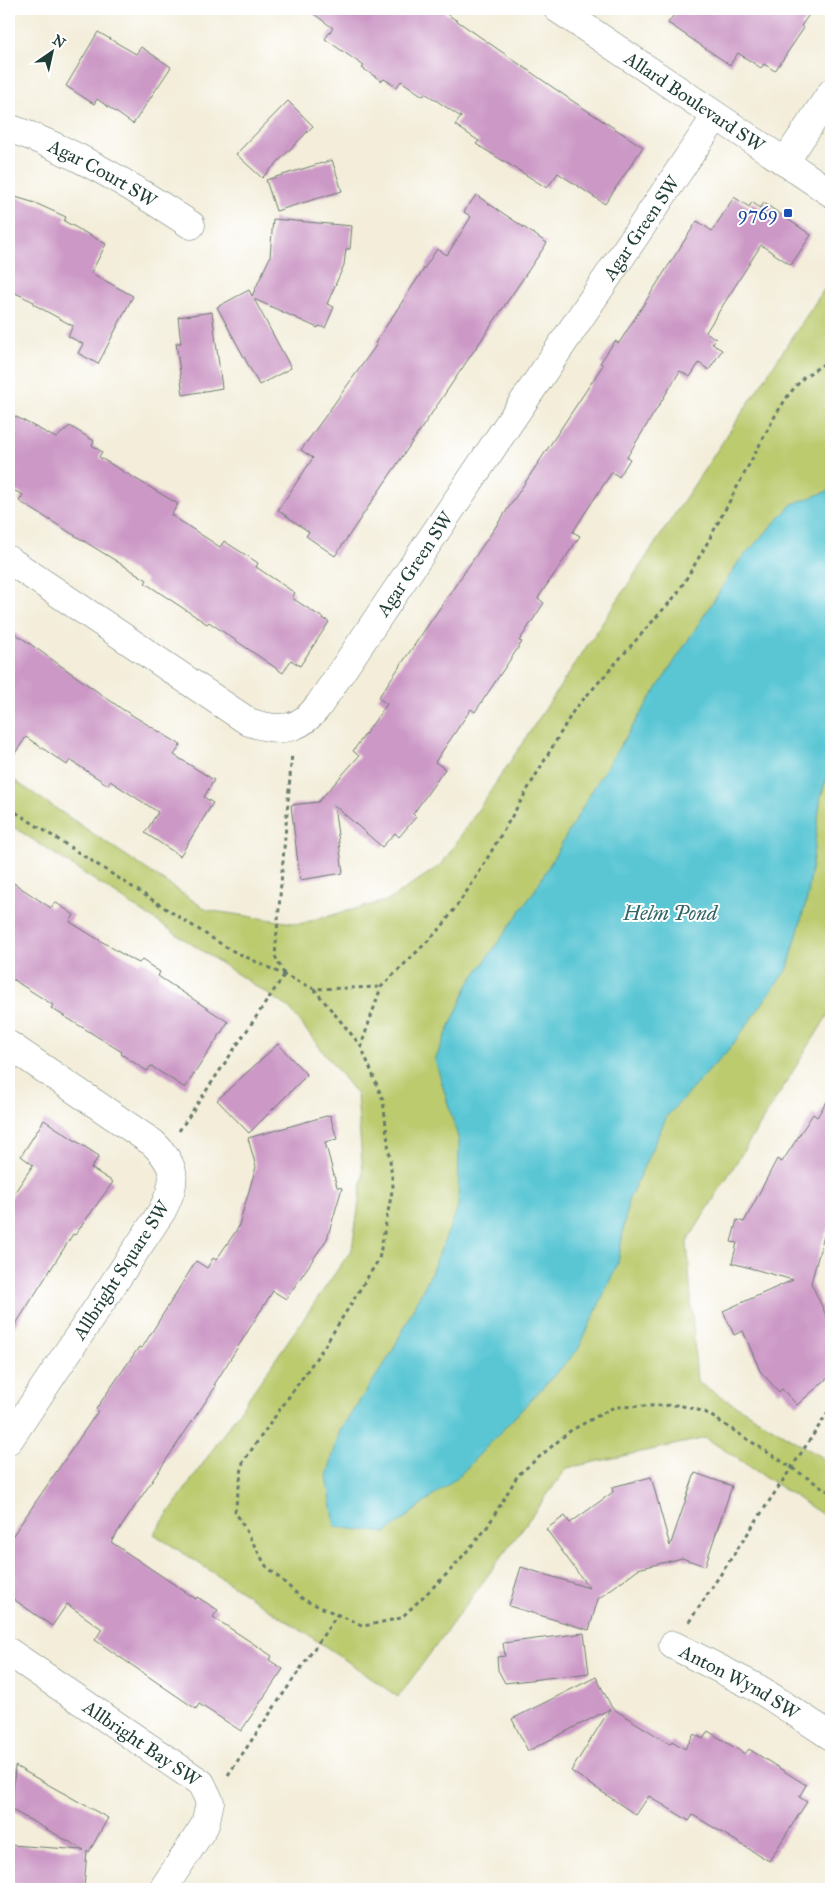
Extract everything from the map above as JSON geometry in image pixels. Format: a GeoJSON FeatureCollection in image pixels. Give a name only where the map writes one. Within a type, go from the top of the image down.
{"type":"FeatureCollection","features":[{"type":"Feature","properties":{"kind":"street","name":"Allard Boulevard SW"},"geometry":{"type":"LineString","coordinates":[[558,9],[831,193]]}},
{"type":"Feature","properties":{"kind":"street"},"geometry":{"type":"LineString","coordinates":[[785,162],[831,92]]}},
{"type":"Feature","properties":{"kind":"street","name":"Agar Green SW"},"geometry":{"type":"LineString","coordinates":[[294,727],[306,720],[319,706],[716,116]]}},
{"type":"Feature","properties":{"kind":"street","name":"Agar Court SW"},"geometry":{"type":"LineString","coordinates":[[9,128],[88,161],[127,183],[191,225]]}},
{"type":"Feature","properties":{"kind":"street"},"geometry":{"type":"LineString","coordinates":[[9,560],[250,722],[266,727],[294,727]]}},
{"type":"Feature","properties":{"kind":"street","name":"Allbright Square SW"},"geometry":{"type":"LineString","coordinates":[[9,1045],[139,1132],[164,1154],[172,1167],[173,1183],[162,1211],[9,1440]]}},
{"type":"Feature","properties":{"kind":"street","name":"Anton Wynd SW"},"geometry":{"type":"LineString","coordinates":[[673,1645],[759,1689],[831,1736]]}},
{"type":"Feature","properties":{"kind":"street","name":"Allbright Bay SW"},"geometry":{"type":"LineString","coordinates":[[9,1652],[201,1783],[210,1802],[205,1825],[163,1889]]}},
{"type":"Feature","properties":{"kind":"path"},"geometry":{"type":"LineString","coordinates":[[361,1046],[381,987],[441,928],[474,881],[574,710],[677,594],[789,394],[804,377],[831,359]]}},
{"type":"Feature","properties":{"kind":"path"},"geometry":{"type":"LineString","coordinates":[[285,974],[275,956],[294,727]]}},
{"type":"Feature","properties":{"kind":"path"},"geometry":{"type":"LineString","coordinates":[[9,808],[229,950],[285,974],[314,989],[361,1046],[383,1100],[393,1186],[379,1259],[324,1348],[243,1462],[235,1510],[266,1566],[304,1600],[364,1626],[401,1618],[449,1572],[486,1529],[518,1475],[570,1431],[614,1407],[679,1405],[705,1412],[831,1493]]}},
{"type":"Feature","properties":{"kind":"path"},"geometry":{"type":"LineString","coordinates":[[164,1154],[285,974]]}},
{"type":"Feature","properties":{"kind":"path"},"geometry":{"type":"LineString","coordinates":[[314,989],[381,987]]}},
{"type":"Feature","properties":{"kind":"path"},"geometry":{"type":"LineString","coordinates":[[673,1645],[831,1408]]}},
{"type":"Feature","properties":{"kind":"path"},"geometry":{"type":"LineString","coordinates":[[210,1802],[337,1615]]}},
{"type":"Feature","properties":{"kind":"green space"},"geometry":{"type":"Polygon","coordinates":[[[831,279],[831,1010],[687,1242],[697,1382],[831,1463],[831,1520],[706,1438],[567,1468],[398,1697],[331,1650],[154,1534],[352,1249],[363,1176],[357,1095],[289,1008],[9,824],[9,777],[207,910],[299,924],[389,900],[442,864],[831,279]]]}},
{"type":"Feature","properties":{"kind":"water","name":"Helm Pond"},"geometry":{"type":"Polygon","coordinates":[[[831,490],[831,765],[821,796],[808,895],[788,968],[731,1047],[667,1116],[628,1201],[618,1263],[578,1350],[460,1475],[386,1533],[335,1527],[327,1476],[340,1430],[391,1354],[431,1273],[458,1208],[459,1141],[435,1060],[468,985],[535,890],[600,777],[739,561],[792,504],[831,490]]]}},
{"type":"Feature","properties":{"kind":"building"},"geometry":{"type":"Polygon","coordinates":[[[307,9],[440,9],[571,100],[643,147],[605,204],[558,173],[547,188],[476,144],[479,141],[455,125],[461,117],[425,93],[423,96],[401,81],[397,87],[384,79],[382,81],[362,68],[364,66],[325,39],[333,28],[307,9]]]}},
{"type":"Feature","properties":{"kind":"building"},"geometry":{"type":"Polygon","coordinates":[[[678,9],[813,9],[801,26],[804,28],[775,71],[764,64],[761,68],[738,53],[730,65],[668,23],[678,9]]]}},
{"type":"Feature","properties":{"kind":"building"},"geometry":{"type":"Polygon","coordinates":[[[98,32],[136,54],[141,47],[171,67],[133,124],[97,99],[94,104],[66,86],[98,32]]]}},
{"type":"Feature","properties":{"kind":"building"},"geometry":{"type":"Polygon","coordinates":[[[288,101],[313,126],[262,178],[236,154],[288,101]]]}},
{"type":"Feature","properties":{"kind":"building"},"geometry":{"type":"Polygon","coordinates":[[[332,160],[342,191],[276,211],[266,180],[332,160]]]}},
{"type":"Feature","properties":{"kind":"building"},"geometry":{"type":"Polygon","coordinates":[[[9,195],[35,203],[66,217],[64,221],[106,244],[91,273],[133,296],[98,364],[78,353],[83,344],[68,336],[73,326],[33,304],[34,302],[9,290],[9,195]]]}},
{"type":"Feature","properties":{"kind":"building"},"geometry":{"type":"Polygon","coordinates":[[[476,195],[547,243],[335,556],[306,536],[309,532],[278,510],[313,458],[301,450],[377,344],[375,343],[437,249],[447,255],[471,217],[464,212],[476,195]]]}},
{"type":"Feature","properties":{"kind":"building"},"geometry":{"type":"Polygon","coordinates":[[[734,197],[749,207],[752,202],[760,208],[764,203],[811,235],[791,265],[761,245],[706,332],[716,339],[712,344],[722,350],[709,370],[699,363],[690,377],[680,371],[627,457],[630,459],[619,477],[612,472],[583,516],[573,532],[580,536],[538,598],[544,603],[519,641],[522,642],[475,712],[471,709],[435,762],[445,769],[413,814],[416,817],[399,837],[395,833],[382,847],[334,805],[343,873],[300,880],[291,805],[318,802],[359,756],[353,751],[387,704],[378,698],[501,519],[603,365],[600,363],[615,341],[619,343],[697,221],[712,231],[734,197]]]}},
{"type":"Feature","properties":{"kind":"building"},"geometry":{"type":"Polygon","coordinates":[[[273,219],[352,226],[350,249],[346,249],[344,265],[327,304],[334,307],[325,328],[319,326],[318,328],[254,299],[291,368],[259,385],[217,307],[249,290],[252,296],[270,257],[273,219]]]}},
{"type":"Feature","properties":{"kind":"building"},"geometry":{"type":"Polygon","coordinates":[[[212,312],[222,388],[183,395],[176,343],[181,343],[178,317],[212,312]]]}},
{"type":"Feature","properties":{"kind":"building"},"geometry":{"type":"Polygon","coordinates":[[[9,413],[56,438],[70,426],[94,441],[92,445],[102,452],[99,457],[178,504],[171,515],[220,547],[224,541],[258,563],[256,567],[295,593],[292,598],[329,622],[300,666],[291,660],[283,673],[209,622],[207,624],[145,583],[147,580],[19,501],[23,495],[9,488],[9,413]]]}},
{"type":"Feature","properties":{"kind":"building"},"geometry":{"type":"Polygon","coordinates":[[[9,629],[122,709],[181,745],[174,755],[214,780],[204,797],[213,803],[180,856],[145,833],[158,812],[110,781],[108,785],[70,760],[67,765],[26,737],[9,762],[9,629]]]}},
{"type":"Feature","properties":{"kind":"building"},"geometry":{"type":"Polygon","coordinates":[[[9,880],[51,908],[55,902],[74,915],[70,922],[127,957],[139,963],[142,960],[160,972],[158,976],[228,1022],[185,1088],[151,1066],[147,1071],[121,1054],[122,1052],[51,1008],[53,1005],[9,977],[9,880]]]}},
{"type":"Feature","properties":{"kind":"building"},"geometry":{"type":"Polygon","coordinates":[[[278,1044],[307,1075],[249,1133],[217,1100],[278,1044]]]}},
{"type":"Feature","properties":{"kind":"building"},"geometry":{"type":"Polygon","coordinates":[[[831,1095],[831,1223],[823,1239],[811,1283],[831,1326],[831,1375],[797,1405],[782,1389],[779,1392],[760,1371],[743,1331],[734,1335],[723,1311],[793,1280],[732,1263],[737,1243],[731,1242],[737,1220],[744,1222],[777,1159],[782,1162],[813,1114],[817,1117],[831,1095]]]}},
{"type":"Feature","properties":{"kind":"building"},"geometry":{"type":"Polygon","coordinates":[[[330,1115],[337,1139],[325,1142],[337,1187],[342,1188],[327,1239],[286,1299],[273,1291],[214,1385],[216,1386],[111,1542],[196,1599],[197,1597],[218,1610],[213,1617],[272,1656],[269,1660],[283,1669],[241,1731],[199,1704],[196,1709],[95,1640],[102,1629],[67,1604],[52,1626],[9,1596],[9,1541],[98,1411],[96,1409],[139,1347],[142,1348],[196,1261],[207,1268],[213,1258],[216,1260],[238,1228],[256,1167],[248,1138],[330,1115]]]}},
{"type":"Feature","properties":{"kind":"building"},"geometry":{"type":"Polygon","coordinates":[[[44,1120],[99,1156],[91,1168],[113,1182],[75,1235],[73,1234],[9,1335],[9,1201],[33,1165],[21,1156],[44,1120]]]}},
{"type":"Feature","properties":{"kind":"building"},"geometry":{"type":"Polygon","coordinates":[[[695,1473],[732,1486],[705,1566],[682,1558],[638,1569],[598,1599],[589,1630],[509,1606],[521,1567],[589,1588],[546,1529],[565,1516],[570,1523],[613,1492],[612,1487],[651,1477],[670,1546],[695,1473]]]}},
{"type":"Feature","properties":{"kind":"building"},"geometry":{"type":"Polygon","coordinates":[[[584,1633],[589,1673],[505,1683],[498,1670],[497,1657],[505,1656],[503,1643],[584,1633]]]}},
{"type":"Feature","properties":{"kind":"building"},"geometry":{"type":"Polygon","coordinates":[[[596,1677],[612,1708],[670,1744],[672,1741],[685,1749],[694,1734],[703,1739],[708,1731],[745,1754],[749,1749],[806,1785],[799,1797],[807,1802],[769,1861],[693,1815],[689,1821],[649,1796],[636,1815],[571,1771],[610,1709],[528,1751],[512,1719],[596,1677]]]}},
{"type":"Feature","properties":{"kind":"building"},"geometry":{"type":"Polygon","coordinates":[[[15,1766],[108,1818],[89,1852],[87,1851],[84,1888],[9,1883],[10,1845],[84,1850],[12,1810],[15,1766]]]}},
{"type":"Feature","properties":{"kind":"place","name":"9769"},"geometry":{"type":"Point","coordinates":[788,213]}}]}
